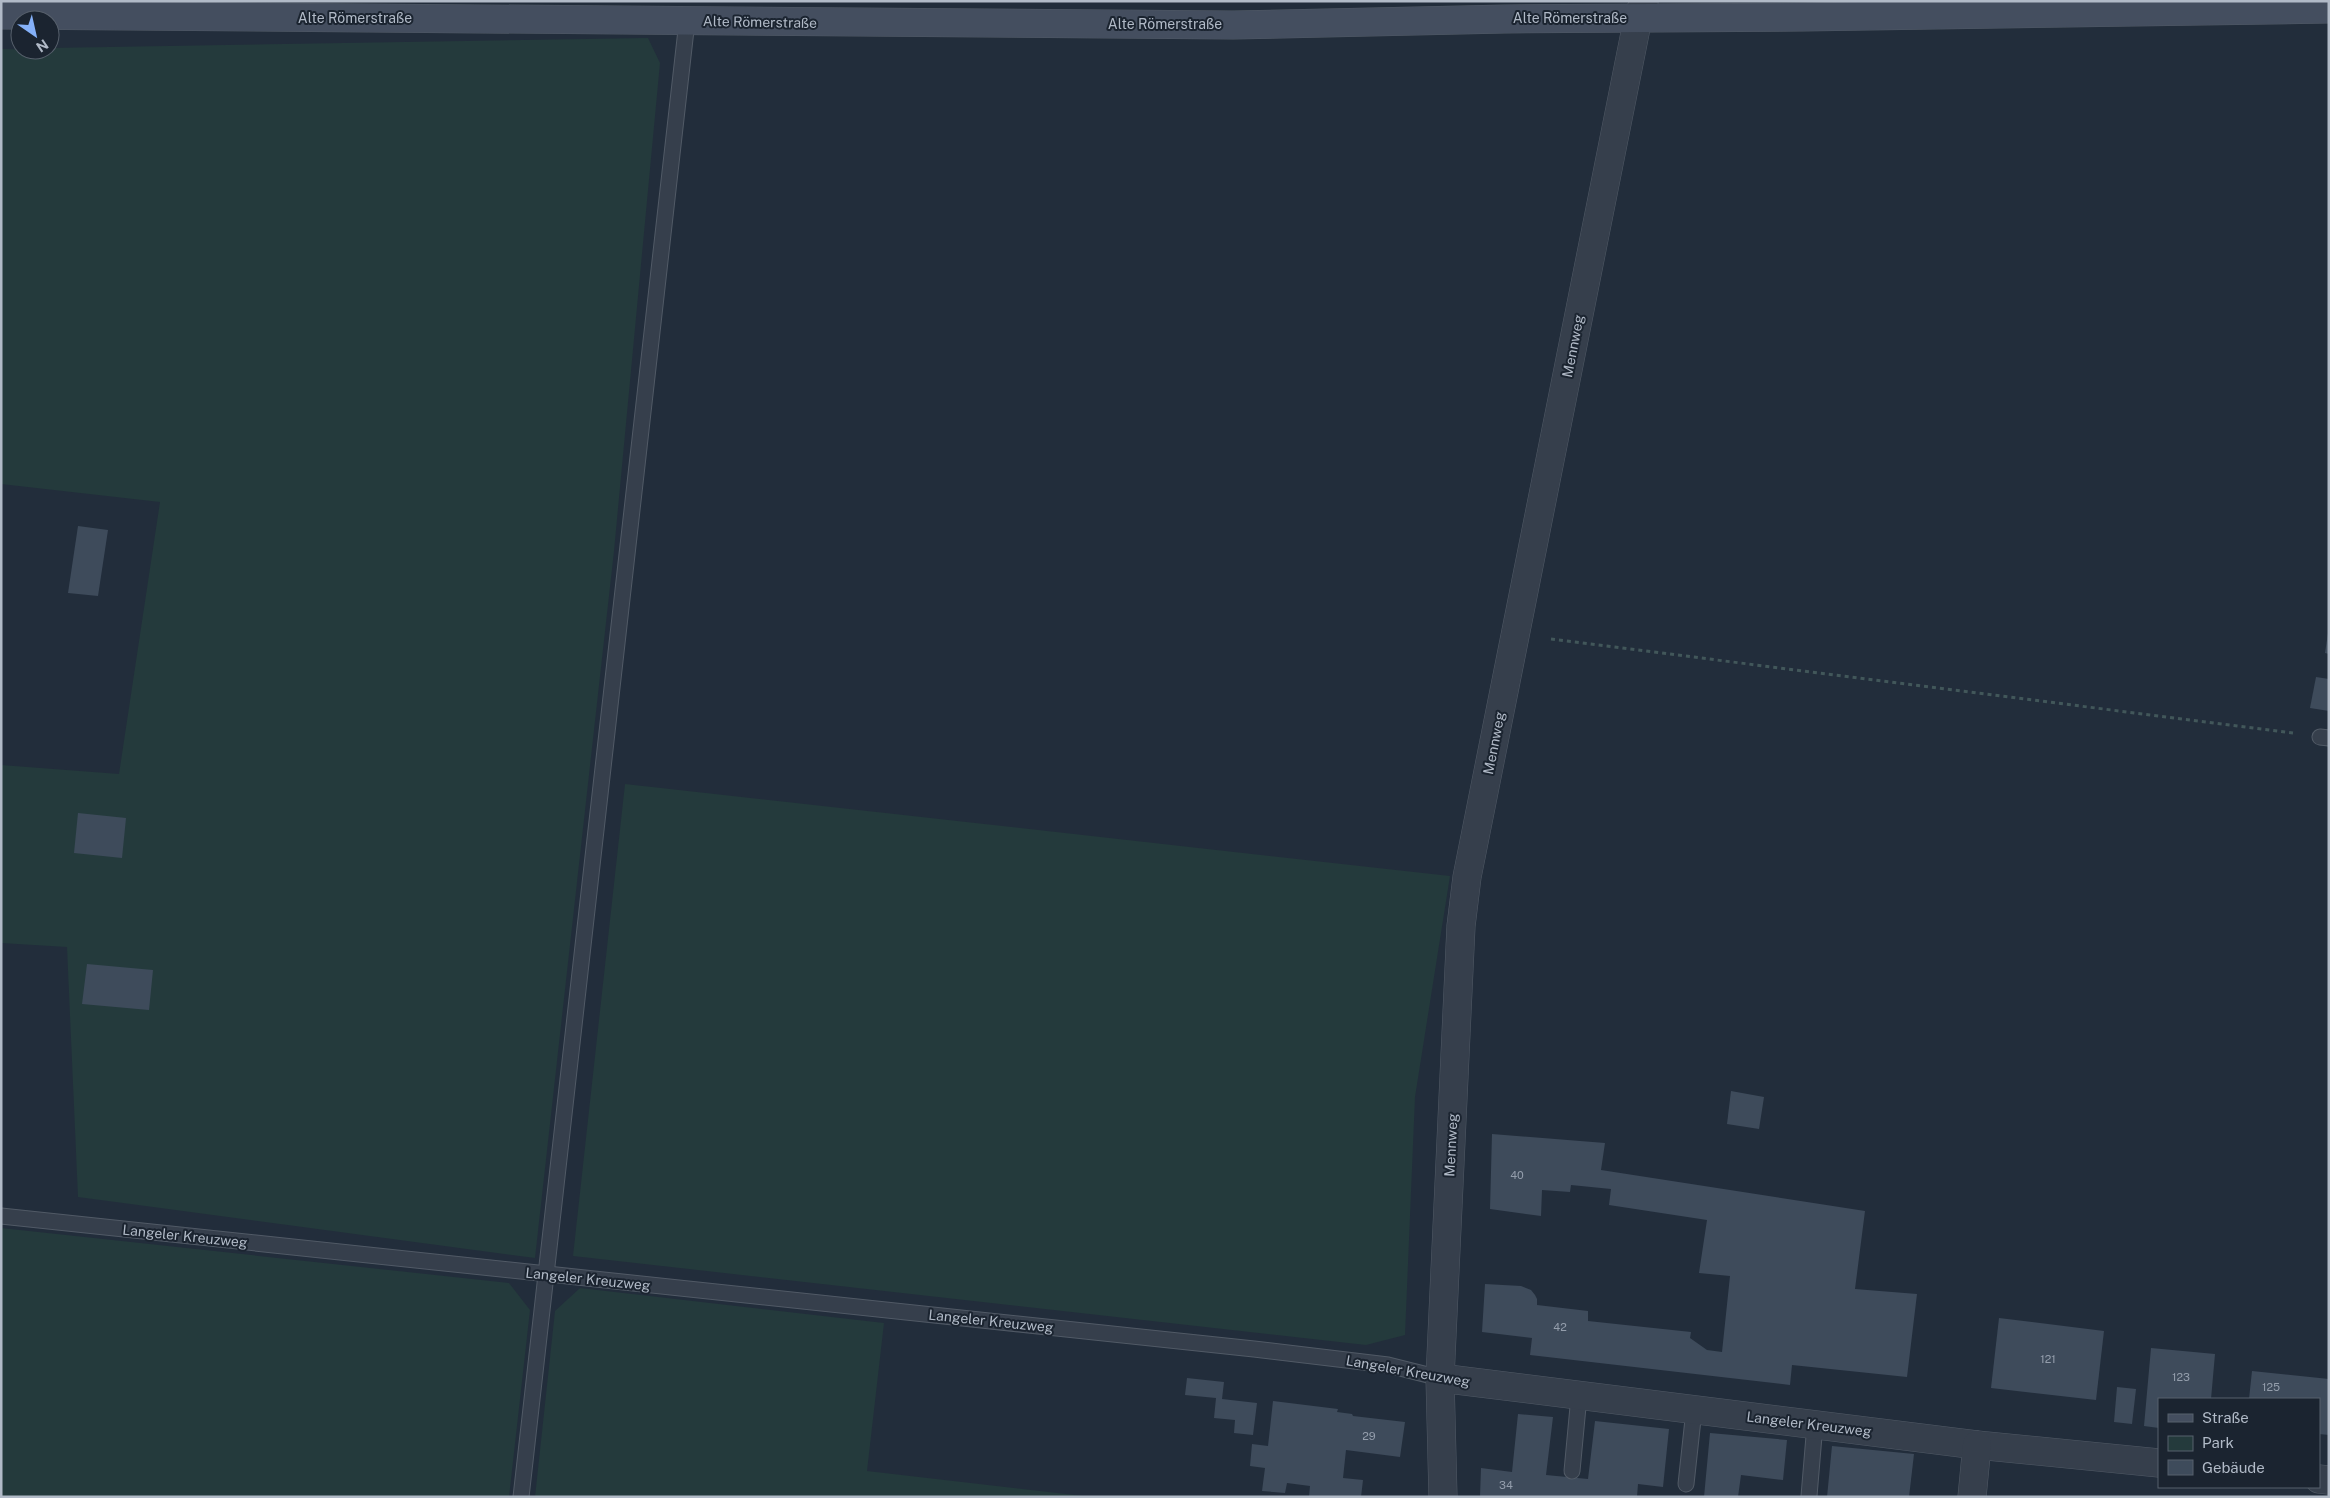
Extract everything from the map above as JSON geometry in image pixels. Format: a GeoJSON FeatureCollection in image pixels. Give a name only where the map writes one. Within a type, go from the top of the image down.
{"type":"FeatureCollection","features":[{"type":"Feature","properties":{"kind":"street","name":"Alte Römerstraße"},"geometry":{"type":"LineString","coordinates":[[1,15],[1233,25],[1495,19],[1641,10],[2329,9]]}},
{"type":"Feature","properties":{"kind":"street","name":"Mennweg"},"geometry":{"type":"LineString","coordinates":[[1443,1497],[1440,1378],[1462,916],[1467,876],[1641,10]]}},
{"type":"Feature","properties":{"kind":"street","name":"Langeler Kreuzweg"},"geometry":{"type":"LineString","coordinates":[[1440,1378],[1978,1446],[2158,1463]]}},
{"type":"Feature","properties":{"kind":"street"},"geometry":{"type":"LineString","coordinates":[[1972,1497],[1978,1446]]}},
{"type":"Feature","properties":{"kind":"lane"},"geometry":{"type":"LineString","coordinates":[[521,1497],[687,21]]}},
{"type":"Feature","properties":{"kind":"lane","name":"Langeler Kreuzweg"},"geometry":{"type":"LineString","coordinates":[[1,1216],[1350,1360],[1388,1365],[1440,1378]]}},
{"type":"Feature","properties":{"kind":"lane"},"geometry":{"type":"LineString","coordinates":[[1572,1471],[1580,1396]]}},
{"type":"Feature","properties":{"kind":"lane"},"geometry":{"type":"LineString","coordinates":[[1686,1484],[1694,1410]]}},
{"type":"Feature","properties":{"kind":"lane"},"geometry":{"type":"LineString","coordinates":[[1809,1496],[1815,1424]]}},
{"type":"Feature","properties":{"kind":"path"},"geometry":{"type":"LineString","coordinates":[[1515,634],[2325,738]]}},
{"type":"Feature","properties":{"kind":"green space"},"geometry":{"type":"Polygon","coordinates":[[[648,38],[660,63],[614,551],[535,1258],[78,1197],[67,947],[1,943],[1,765],[119,774],[160,502],[1,484],[1,49],[10,49],[10,60],[60,60],[60,48],[648,38]]]}},
{"type":"Feature","properties":{"kind":"green space"},"geometry":{"type":"Polygon","coordinates":[[[625,784],[1450,876],[1415,1097],[1405,1335],[1366,1345],[573,1256],[625,784]]]}},
{"type":"Feature","properties":{"kind":"green space"},"geometry":{"type":"Polygon","coordinates":[[[1,1228],[509,1283],[530,1310],[509,1497],[1,1497],[1,1228]]]}},
{"type":"Feature","properties":{"kind":"green space"},"geometry":{"type":"Polygon","coordinates":[[[580,1288],[884,1323],[867,1471],[1092,1497],[535,1497],[555,1311],[580,1288]]]}},
{"type":"Feature","properties":{"kind":"building"},"geometry":{"type":"Polygon","coordinates":[[[78,526],[108,530],[98,596],[68,593],[78,526]]]}},
{"type":"Feature","properties":{"kind":"building"},"geometry":{"type":"Polygon","coordinates":[[[2329,633],[2329,654],[2325,653],[2329,633]]]}},
{"type":"Feature","properties":{"kind":"building"},"geometry":{"type":"Polygon","coordinates":[[[2316,677],[2329,679],[2329,711],[2310,708],[2316,677]]]}},
{"type":"Feature","properties":{"kind":"building"},"geometry":{"type":"Polygon","coordinates":[[[78,813],[126,818],[122,858],[74,853],[78,813]]]}},
{"type":"Feature","properties":{"kind":"building"},"geometry":{"type":"Polygon","coordinates":[[[87,964],[153,970],[149,1010],[82,1004],[87,964]]]}},
{"type":"Feature","properties":{"kind":"building"},"geometry":{"type":"Polygon","coordinates":[[[1731,1091],[1764,1097],[1759,1129],[1727,1124],[1731,1091]]]}},
{"type":"Feature","properties":{"kind":"building"},"geometry":{"type":"Polygon","coordinates":[[[1492,1134],[1605,1143],[1601,1170],[1865,1211],[1855,1289],[1917,1294],[1907,1377],[1792,1365],[1790,1385],[1530,1355],[1532,1338],[1482,1332],[1485,1284],[1521,1286],[1531,1290],[1537,1299],[1537,1305],[1588,1311],[1588,1321],[1691,1332],[1690,1338],[1707,1350],[1722,1352],[1730,1276],[1699,1273],[1707,1220],[1609,1205],[1611,1189],[1571,1185],[1570,1192],[1542,1190],[1541,1216],[1490,1209],[1492,1134]]]}},
{"type":"Feature","properties":{"kind":"building"},"geometry":{"type":"Polygon","coordinates":[[[1999,1318],[2104,1331],[2096,1400],[1991,1388],[1999,1318]]]}},
{"type":"Feature","properties":{"kind":"building"},"geometry":{"type":"Polygon","coordinates":[[[2151,1348],[2215,1354],[2211,1398],[2158,1398],[2158,1428],[2144,1426],[2151,1348]]]}},
{"type":"Feature","properties":{"kind":"building"},"geometry":{"type":"Polygon","coordinates":[[[2252,1371],[2329,1379],[2329,1435],[2320,1434],[2320,1398],[2249,1398],[2252,1371]]]}},
{"type":"Feature","properties":{"kind":"building"},"geometry":{"type":"Polygon","coordinates":[[[1187,1378],[1224,1382],[1222,1399],[1257,1403],[1253,1435],[1234,1433],[1235,1420],[1214,1418],[1216,1398],[1185,1395],[1187,1378]]]}},
{"type":"Feature","properties":{"kind":"building"},"geometry":{"type":"Polygon","coordinates":[[[2117,1387],[2136,1389],[2132,1424],[2114,1422],[2117,1387]]]}},
{"type":"Feature","properties":{"kind":"building"},"geometry":{"type":"Polygon","coordinates":[[[1273,1401],[1338,1409],[1337,1412],[1352,1414],[1353,1416],[1405,1422],[1400,1457],[1346,1450],[1343,1478],[1363,1480],[1361,1497],[1309,1497],[1310,1486],[1287,1483],[1285,1493],[1262,1491],[1265,1468],[1250,1466],[1252,1444],[1268,1446],[1273,1401]]]}},
{"type":"Feature","properties":{"kind":"building"},"geometry":{"type":"Polygon","coordinates":[[[1518,1414],[1553,1417],[1546,1475],[1588,1479],[1595,1421],[1669,1429],[1663,1487],[1638,1484],[1637,1497],[1480,1497],[1481,1468],[1512,1472],[1518,1414]]]}},
{"type":"Feature","properties":{"kind":"building"},"geometry":{"type":"Polygon","coordinates":[[[1710,1433],[1787,1440],[1783,1480],[1741,1475],[1738,1497],[1704,1497],[1710,1433]]]}},
{"type":"Feature","properties":{"kind":"building"},"geometry":{"type":"Polygon","coordinates":[[[1832,1446],[1914,1454],[1909,1497],[1827,1497],[1832,1446]]]}}]}
